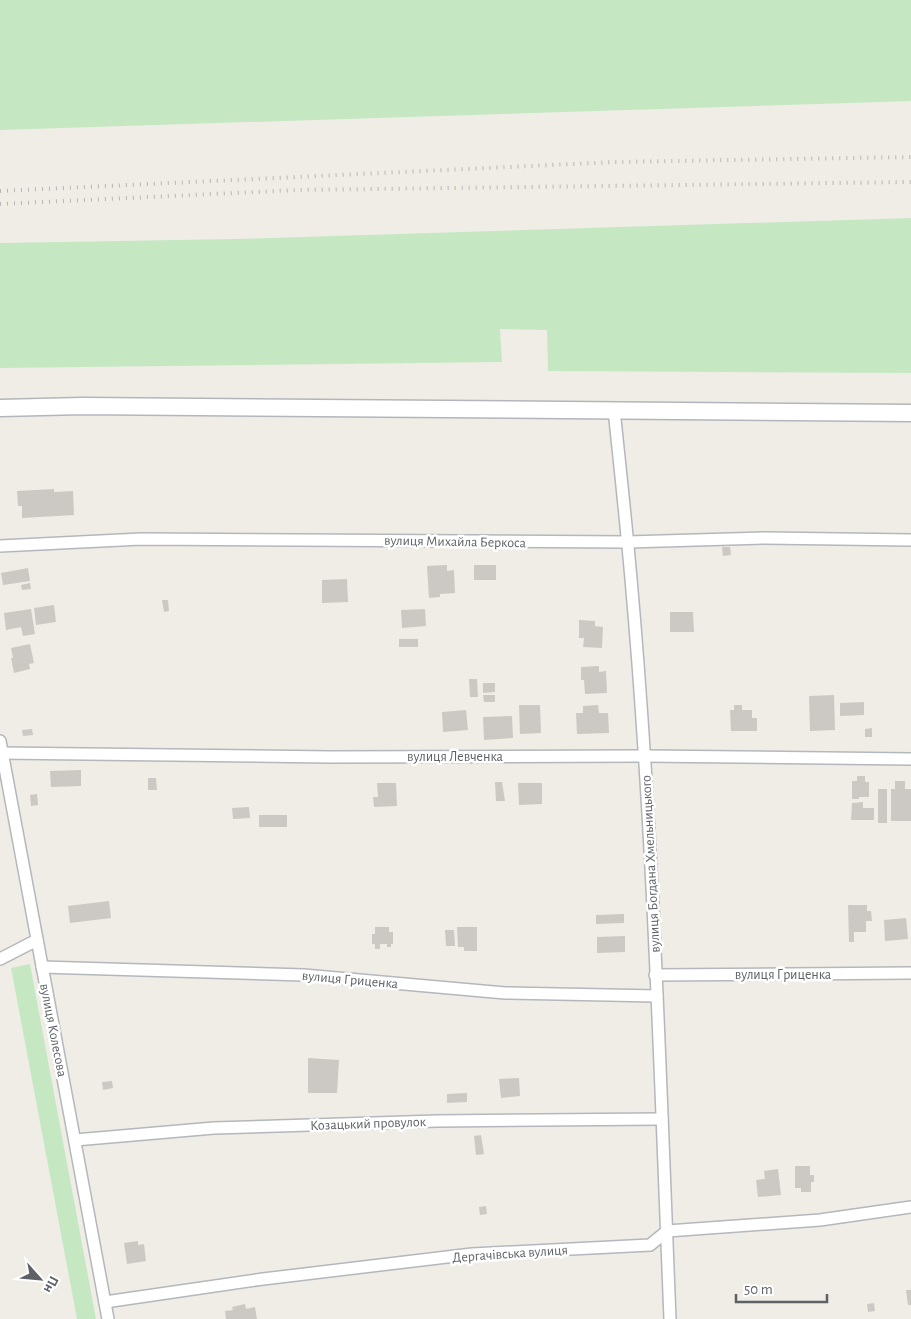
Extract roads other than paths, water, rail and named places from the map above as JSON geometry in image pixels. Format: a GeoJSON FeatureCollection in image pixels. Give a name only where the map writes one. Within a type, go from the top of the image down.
{"type":"FeatureCollection","features":[{"type":"Feature","properties":{"kind":"main road"},"geometry":{"type":"LineString","coordinates":[[0,408],[82,406],[911,413]]}},
{"type":"Feature","properties":{"kind":"street","name":"вулиця Богдана Хмельницького"},"geometry":{"type":"LineString","coordinates":[[614,410],[628,542],[644,756],[657,996],[670,1319]]}},
{"type":"Feature","properties":{"kind":"street","name":"вулиця Михайла Беркоса"},"geometry":{"type":"LineString","coordinates":[[0,546],[142,538],[628,542],[765,538],[911,540]]}},
{"type":"Feature","properties":{"kind":"street","name":"вулиця Колесова"},"geometry":{"type":"LineString","coordinates":[[0,741],[108,1319]]}},
{"type":"Feature","properties":{"kind":"street","name":"вулиця Левченка"},"geometry":{"type":"LineString","coordinates":[[1,753],[331,757],[644,756],[911,758]]}},
{"type":"Feature","properties":{"kind":"street"},"geometry":{"type":"LineString","coordinates":[[0,959],[37,940]]}},
{"type":"Feature","properties":{"kind":"street","name":"вулиця Гриценка"},"geometry":{"type":"LineString","coordinates":[[42,967],[304,974],[505,993],[657,996]]}},
{"type":"Feature","properties":{"kind":"street","name":"вулиця Гриценка"},"geometry":{"type":"LineString","coordinates":[[655,974],[911,973]]}},
{"type":"Feature","properties":{"kind":"street","name":"Козацький провулок"},"geometry":{"type":"LineString","coordinates":[[74,1140],[214,1128],[437,1121],[662,1119]]}},
{"type":"Feature","properties":{"kind":"street","name":"Дергачівська вулиця"},"geometry":{"type":"LineString","coordinates":[[105,1302],[263,1279],[472,1254],[650,1244],[667,1231],[820,1220],[911,1208]]}},
{"type":"Feature","properties":{"kind":"railway"},"geometry":{"type":"LineString","coordinates":[[0,191],[615,162],[911,157]]}},
{"type":"Feature","properties":{"kind":"railway"},"geometry":{"type":"LineString","coordinates":[[0,204],[298,190],[911,182]]}}]}
